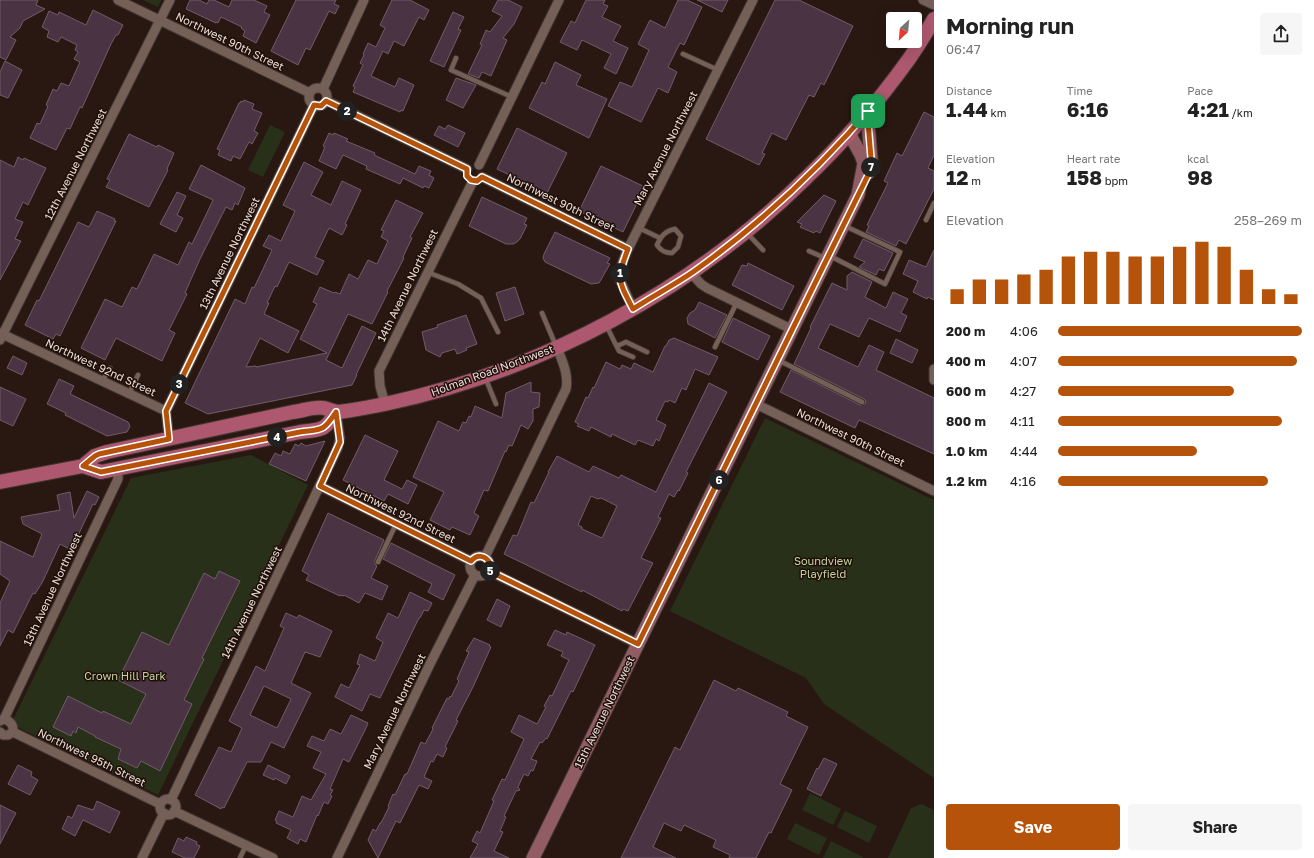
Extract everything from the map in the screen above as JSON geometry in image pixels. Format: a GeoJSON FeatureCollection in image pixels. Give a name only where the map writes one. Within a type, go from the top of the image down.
{"type":"FeatureCollection","features":[{"type":"Feature","properties":{"kind":"main road"},"geometry":{"type":"LineString","coordinates":[[858,195],[870,169],[871,158],[868,122],[875,103],[908,60],[934,19]]}},
{"type":"Feature","properties":{"kind":"main road","name":"Holman Road Northwest"},"geometry":{"type":"LineString","coordinates":[[0,482],[83,466],[99,454],[293,412],[323,408],[336,412],[385,404],[429,393],[485,375],[557,347],[633,309],[691,273],[746,232],[799,186],[875,103]]}},
{"type":"Feature","properties":{"kind":"main road","name":"15th Avenue Northwest"},"geometry":{"type":"LineString","coordinates":[[532,858],[793,330],[858,195],[864,163],[849,133]]}},
{"type":"Feature","properties":{"kind":"main road","name":"Holman Road Northwest"},"geometry":{"type":"LineString","coordinates":[[83,466],[101,472],[293,433],[321,429],[327,426],[336,412]]}},
{"type":"Feature","properties":{"kind":"street","name":"Northwest 90th Street"},"geometry":{"type":"LineString","coordinates":[[118,0],[310,93]]}},
{"type":"Feature","properties":{"kind":"street","name":"12th Avenue Northwest"},"geometry":{"type":"LineString","coordinates":[[1,336],[170,0]]}},
{"type":"Feature","properties":{"kind":"street"},"geometry":{"type":"LineString","coordinates":[[322,89],[364,0]]}},
{"type":"Feature","properties":{"kind":"street"},"geometry":{"type":"LineString","coordinates":[[479,165],[559,0]]}},
{"type":"Feature","properties":{"kind":"street","name":"Mary Avenue Northwest"},"geometry":{"type":"LineString","coordinates":[[633,309],[621,284],[619,276],[628,249],[753,0]]}},
{"type":"Feature","properties":{"kind":"street"},"geometry":{"type":"LineString","coordinates":[[924,0],[934,5]]}},
{"type":"Feature","properties":{"kind":"street"},"geometry":{"type":"LineString","coordinates":[[315,88],[322,89],[327,93],[326,101],[321,106],[314,105],[309,100],[310,93],[315,88]]}},
{"type":"Feature","properties":{"kind":"street"},"geometry":{"type":"LineString","coordinates":[[326,101],[467,169]]}},
{"type":"Feature","properties":{"kind":"street","name":"13th Avenue Northwest"},"geometry":{"type":"LineString","coordinates":[[166,411],[314,105]]}},
{"type":"Feature","properties":{"kind":"street"},"geometry":{"type":"LineString","coordinates":[[472,164],[479,165],[483,170],[482,177],[480,180],[473,181],[467,176],[467,169],[472,164]]}},
{"type":"Feature","properties":{"kind":"street","name":"Northwest 90th Street"},"geometry":{"type":"LineString","coordinates":[[482,177],[628,249]]}},
{"type":"Feature","properties":{"kind":"street","name":"14th Avenue Northwest"},"geometry":{"type":"LineString","coordinates":[[385,404],[379,379],[379,371],[473,181]]}},
{"type":"Feature","properties":{"kind":"street"},"geometry":{"type":"LineString","coordinates":[[691,273],[701,284],[793,330]]}},
{"type":"Feature","properties":{"kind":"street","name":"Northwest 92nd Street"},"geometry":{"type":"LineString","coordinates":[[1,336],[166,411]]}},
{"type":"Feature","properties":{"kind":"street"},"geometry":{"type":"LineString","coordinates":[[484,557],[566,389],[566,373],[557,347]]}},
{"type":"Feature","properties":{"kind":"street"},"geometry":{"type":"LineString","coordinates":[[934,370],[934,380]]}},
{"type":"Feature","properties":{"kind":"street","name":"Northwest 90th Street"},"geometry":{"type":"LineString","coordinates":[[756,404],[934,491]]}},
{"type":"Feature","properties":{"kind":"street"},"geometry":{"type":"LineString","coordinates":[[166,411],[169,439]]}},
{"type":"Feature","properties":{"kind":"street","name":"14th Avenue Northwest"},"geometry":{"type":"LineString","coordinates":[[171,800],[340,442],[336,412]]}},
{"type":"Feature","properties":{"kind":"street","name":"13th Avenue Northwest"},"geometry":{"type":"LineString","coordinates":[[2,720],[118,479],[118,469]]}},
{"type":"Feature","properties":{"kind":"street","name":"Northwest 92nd Street"},"geometry":{"type":"LineString","coordinates":[[320,486],[471,561]]}},
{"type":"Feature","properties":{"kind":"street"},"geometry":{"type":"LineString","coordinates":[[476,557],[484,557],[490,563],[489,571],[483,576],[476,575],[471,572],[471,561],[476,557]]}},
{"type":"Feature","properties":{"kind":"street"},"geometry":{"type":"LineString","coordinates":[[489,571],[638,644]]}},
{"type":"Feature","properties":{"kind":"street","name":"Mary Avenue Northwest"},"geometry":{"type":"LineString","coordinates":[[337,858],[430,664],[476,575]]}},
{"type":"Feature","properties":{"kind":"street"},"geometry":{"type":"LineString","coordinates":[[2,720],[9,721],[12,725],[4,735]]}},
{"type":"Feature","properties":{"kind":"street","name":"Northwest 95th Street"},"geometry":{"type":"LineString","coordinates":[[4,735],[160,804]]}},
{"type":"Feature","properties":{"kind":"street"},"geometry":{"type":"LineString","coordinates":[[165,799],[171,800],[175,804],[174,811],[170,814],[164,813],[161,810],[160,804],[165,799]]}},
{"type":"Feature","properties":{"kind":"street"},"geometry":{"type":"LineString","coordinates":[[174,811],[273,858]]}},
{"type":"Feature","properties":{"kind":"street"},"geometry":{"type":"LineString","coordinates":[[142,858],[164,813]]}},
{"type":"Feature","properties":{"kind":"lane"},"geometry":{"type":"LineString","coordinates":[[683,54],[718,70]]}},
{"type":"Feature","properties":{"kind":"lane"},"geometry":{"type":"LineString","coordinates":[[456,58],[451,70],[512,97]]}},
{"type":"Feature","properties":{"kind":"lane"},"geometry":{"type":"LineString","coordinates":[[926,220],[934,203]]}},
{"type":"Feature","properties":{"kind":"lane"},"geometry":{"type":"LineString","coordinates":[[809,250],[828,257],[885,284],[900,252],[844,225]]}},
{"type":"Feature","properties":{"kind":"lane"},"geometry":{"type":"LineString","coordinates":[[639,228],[660,238]]}},
{"type":"Feature","properties":{"kind":"lane"},"geometry":{"type":"LineString","coordinates":[[675,229],[681,236],[678,247],[672,254],[661,250],[657,245],[660,238],[668,231],[675,229]]}},
{"type":"Feature","properties":{"kind":"lane"},"geometry":{"type":"LineString","coordinates":[[746,232],[763,250]]}},
{"type":"Feature","properties":{"kind":"lane"},"geometry":{"type":"LineString","coordinates":[[427,272],[458,284],[481,298],[498,332]]}},
{"type":"Feature","properties":{"kind":"lane"},"geometry":{"type":"LineString","coordinates":[[715,347],[737,302]]}},
{"type":"Feature","properties":{"kind":"lane"},"geometry":{"type":"LineString","coordinates":[[542,313],[557,347]]}},
{"type":"Feature","properties":{"kind":"lane"},"geometry":{"type":"LineString","coordinates":[[605,324],[619,351],[633,357]]}},
{"type":"Feature","properties":{"kind":"lane"},"geometry":{"type":"LineString","coordinates":[[617,346],[626,342],[647,352]]}},
{"type":"Feature","properties":{"kind":"lane"},"geometry":{"type":"LineString","coordinates":[[778,360],[862,402]]}},
{"type":"Feature","properties":{"kind":"lane"},"geometry":{"type":"LineString","coordinates":[[102,381],[110,368]]}},
{"type":"Feature","properties":{"kind":"lane"},"geometry":{"type":"LineString","coordinates":[[485,375],[496,404]]}},
{"type":"Feature","properties":{"kind":"lane"},"geometry":{"type":"LineString","coordinates":[[129,394],[138,376]]}},
{"type":"Feature","properties":{"kind":"lane"},"geometry":{"type":"LineString","coordinates":[[378,562],[396,524]]}},
{"type":"Feature","properties":{"kind":"lane"},"geometry":{"type":"LineString","coordinates":[[240,858],[246,845]]}},
{"type":"Feature","properties":{"kind":"green space"},"geometry":{"type":"Polygon","coordinates":[[[143,0],[161,0],[158,7],[143,0]]]}},
{"type":"Feature","properties":{"kind":"green space"},"geometry":{"type":"Polygon","coordinates":[[[270,125],[285,132],[263,177],[248,170],[270,125]]]}},
{"type":"Feature","properties":{"kind":"green space","name":"Soundview Playfield"},"geometry":{"type":"Polygon","coordinates":[[[765,418],[934,500],[934,778],[824,704],[806,678],[670,611],[765,418]]]}},
{"type":"Feature","properties":{"kind":"green space","name":"Crown Hill Park"},"geometry":{"type":"Polygon","coordinates":[[[251,455],[308,485],[158,795],[11,724],[131,478],[251,455]]]}},
{"type":"Feature","properties":{"kind":"green space"},"geometry":{"type":"Polygon","coordinates":[[[810,793],[841,809],[833,825],[802,810],[810,793]]]}},
{"type":"Feature","properties":{"kind":"green space"},"geometry":{"type":"Polygon","coordinates":[[[922,804],[934,810],[934,858],[888,858],[911,808],[922,804]]]}},
{"type":"Feature","properties":{"kind":"green space"},"geometry":{"type":"Polygon","coordinates":[[[845,811],[877,826],[869,843],[837,827],[845,811]]]}},
{"type":"Feature","properties":{"kind":"green space"},"geometry":{"type":"Polygon","coordinates":[[[795,823],[827,838],[819,855],[787,839],[795,823]]]}},
{"type":"Feature","properties":{"kind":"green space"},"geometry":{"type":"Polygon","coordinates":[[[831,841],[863,857],[823,858],[831,841]]]}},
{"type":"Feature","properties":{"kind":"building"},"geometry":{"type":"Polygon","coordinates":[[[0,0],[38,0],[36,5],[45,9],[23,21],[20,28],[10,37],[16,40],[6,60],[0,57],[0,0]]]}},
{"type":"Feature","properties":{"kind":"building"},"geometry":{"type":"Polygon","coordinates":[[[190,0],[199,0],[207,4],[209,0],[214,0],[229,7],[232,0],[254,0],[267,6],[264,12],[270,15],[256,43],[243,36],[245,31],[241,28],[242,27],[221,17],[218,23],[216,23],[186,9],[190,0]]]}},
{"type":"Feature","properties":{"kind":"building"},"geometry":{"type":"Polygon","coordinates":[[[296,0],[336,0],[334,4],[339,6],[335,14],[329,11],[310,50],[306,48],[298,65],[271,51],[296,0]]]}},
{"type":"Feature","properties":{"kind":"building"},"geometry":{"type":"Polygon","coordinates":[[[392,0],[410,0],[429,10],[424,20],[419,17],[404,46],[394,41],[388,54],[383,51],[371,76],[395,87],[399,78],[414,85],[403,111],[401,110],[400,112],[353,92],[355,87],[353,86],[363,65],[360,63],[364,55],[363,54],[368,43],[376,47],[385,28],[380,25],[392,0]]]}},
{"type":"Feature","properties":{"kind":"building"},"geometry":{"type":"Polygon","coordinates":[[[498,0],[508,0],[522,7],[514,24],[503,38],[507,40],[491,76],[482,72],[479,78],[468,74],[482,45],[480,44],[486,30],[490,32],[502,16],[492,11],[498,0]]]}},
{"type":"Feature","properties":{"kind":"building"},"geometry":{"type":"Polygon","coordinates":[[[586,0],[605,0],[603,4],[608,6],[602,17],[621,26],[613,41],[628,48],[616,74],[604,68],[611,54],[582,40],[577,50],[560,42],[571,21],[575,23],[586,0]]]}},
{"type":"Feature","properties":{"kind":"building"},"geometry":{"type":"Polygon","coordinates":[[[678,0],[687,0],[702,7],[684,45],[680,43],[668,67],[677,72],[668,93],[658,88],[641,122],[608,106],[620,82],[632,87],[649,50],[638,44],[650,20],[665,28],[678,0]]]}},
{"type":"Feature","properties":{"kind":"building"},"geometry":{"type":"Polygon","coordinates":[[[697,0],[728,0],[722,12],[697,0]]]}},
{"type":"Feature","properties":{"kind":"building"},"geometry":{"type":"Polygon","coordinates":[[[775,0],[799,0],[853,26],[824,85],[821,83],[814,97],[809,95],[786,140],[772,133],[762,153],[765,154],[759,165],[706,139],[775,0]]]}},
{"type":"Feature","properties":{"kind":"building"},"geometry":{"type":"Polygon","coordinates":[[[93,10],[123,25],[111,44],[82,108],[80,107],[70,129],[67,128],[56,150],[30,138],[37,123],[40,124],[48,106],[46,105],[53,89],[57,91],[61,83],[69,86],[80,62],[74,59],[78,52],[75,50],[77,45],[61,37],[58,42],[47,37],[49,31],[42,27],[49,11],[58,15],[59,12],[86,25],[93,10]]]}},
{"type":"Feature","properties":{"kind":"building"},"geometry":{"type":"Polygon","coordinates":[[[453,12],[464,17],[458,29],[461,30],[444,67],[430,61],[453,12]]]}},
{"type":"Feature","properties":{"kind":"building"},"geometry":{"type":"Polygon","coordinates":[[[5,61],[22,70],[8,98],[0,95],[0,72],[5,61]]]}},
{"type":"Feature","properties":{"kind":"building"},"geometry":{"type":"Polygon","coordinates":[[[555,62],[581,75],[576,85],[607,99],[589,138],[529,108],[542,82],[545,84],[555,62]]]}},
{"type":"Feature","properties":{"kind":"building"},"geometry":{"type":"Polygon","coordinates":[[[456,78],[476,85],[463,108],[446,100],[456,78]]]}},
{"type":"Feature","properties":{"kind":"building"},"geometry":{"type":"Polygon","coordinates":[[[244,100],[254,104],[252,109],[262,113],[254,131],[258,133],[252,144],[249,142],[240,159],[233,156],[231,161],[218,155],[220,150],[217,149],[239,103],[241,101],[243,102],[244,100]]]}},
{"type":"Feature","properties":{"kind":"building"},"geometry":{"type":"Polygon","coordinates":[[[924,112],[934,117],[934,155],[928,168],[934,171],[934,189],[906,244],[899,240],[896,246],[866,232],[869,226],[867,225],[888,183],[884,181],[897,153],[902,156],[924,112]]]}},
{"type":"Feature","properties":{"kind":"building"},"geometry":{"type":"Polygon","coordinates":[[[448,125],[465,133],[458,147],[434,135],[439,126],[445,129],[448,125]]]}},
{"type":"Feature","properties":{"kind":"building"},"geometry":{"type":"Polygon","coordinates":[[[517,128],[567,153],[547,193],[497,169],[517,128]]]}},
{"type":"Feature","properties":{"kind":"building"},"geometry":{"type":"Polygon","coordinates":[[[329,133],[333,135],[334,133],[348,139],[346,141],[375,153],[374,155],[415,174],[419,166],[431,171],[429,175],[434,178],[429,188],[424,186],[423,188],[403,178],[400,184],[366,169],[367,166],[343,155],[336,169],[319,161],[325,147],[323,146],[329,133]]]}},
{"type":"Feature","properties":{"kind":"building"},"geometry":{"type":"Polygon","coordinates":[[[129,134],[174,153],[167,169],[168,170],[149,207],[106,187],[110,180],[107,179],[129,134]]]}},
{"type":"Feature","properties":{"kind":"building"},"geometry":{"type":"Polygon","coordinates":[[[18,157],[23,160],[24,158],[46,168],[28,205],[23,202],[15,219],[23,222],[15,239],[21,241],[0,280],[0,160],[14,167],[18,157]]]}},
{"type":"Feature","properties":{"kind":"building"},"geometry":{"type":"Polygon","coordinates":[[[304,162],[323,172],[311,195],[331,205],[342,181],[361,190],[345,224],[347,225],[342,235],[329,228],[315,257],[324,261],[317,275],[289,262],[277,287],[275,286],[267,303],[269,303],[264,314],[299,331],[288,353],[260,338],[246,367],[256,367],[327,353],[300,339],[317,304],[313,302],[320,287],[340,294],[349,274],[358,279],[368,260],[377,264],[388,241],[381,237],[384,231],[381,230],[396,200],[423,213],[410,237],[412,238],[403,257],[404,258],[372,324],[348,314],[326,360],[342,368],[362,326],[376,333],[352,385],[208,414],[185,403],[235,299],[245,304],[252,287],[254,288],[272,250],[263,246],[269,235],[281,241],[295,211],[283,205],[304,162]]]}},
{"type":"Feature","properties":{"kind":"building"},"geometry":{"type":"Polygon","coordinates":[[[201,165],[245,188],[238,205],[235,203],[232,210],[226,207],[200,259],[185,293],[187,294],[169,330],[175,333],[162,361],[116,338],[105,360],[81,348],[105,299],[122,307],[132,287],[137,289],[154,254],[178,265],[189,242],[192,244],[213,200],[189,189],[201,165]]]}},
{"type":"Feature","properties":{"kind":"building"},"geometry":{"type":"Polygon","coordinates":[[[601,166],[645,187],[623,232],[579,211],[601,166]]]}},
{"type":"Feature","properties":{"kind":"building"},"geometry":{"type":"Polygon","coordinates":[[[177,192],[186,196],[177,215],[183,218],[176,232],[160,224],[177,192]]]}},
{"type":"Feature","properties":{"kind":"building"},"geometry":{"type":"Polygon","coordinates":[[[824,195],[836,201],[820,233],[816,231],[814,233],[800,227],[802,224],[797,222],[824,195]]]}},
{"type":"Feature","properties":{"kind":"building"},"geometry":{"type":"Polygon","coordinates":[[[482,197],[527,218],[524,224],[527,225],[517,242],[513,244],[506,244],[469,226],[482,197]]]}},
{"type":"Feature","properties":{"kind":"building"},"geometry":{"type":"Polygon","coordinates":[[[97,211],[115,219],[114,221],[116,221],[60,336],[56,334],[53,339],[25,325],[37,300],[39,301],[78,222],[89,227],[97,211]]]}},
{"type":"Feature","properties":{"kind":"building"},"geometry":{"type":"Polygon","coordinates":[[[555,232],[610,258],[607,263],[610,264],[599,283],[591,284],[545,262],[543,258],[544,254],[555,232]]]}},
{"type":"Feature","properties":{"kind":"building"},"geometry":{"type":"Polygon","coordinates":[[[863,239],[893,253],[884,271],[879,269],[876,275],[859,267],[865,262],[854,257],[863,239]]]}},
{"type":"Feature","properties":{"kind":"building"},"geometry":{"type":"Polygon","coordinates":[[[934,250],[934,300],[928,297],[927,299],[913,292],[918,281],[903,274],[909,260],[926,267],[934,250]]]}},
{"type":"Feature","properties":{"kind":"building"},"geometry":{"type":"Polygon","coordinates":[[[748,263],[794,286],[782,310],[732,285],[742,265],[747,266],[748,263]]]}},
{"type":"Feature","properties":{"kind":"building"},"geometry":{"type":"Polygon","coordinates":[[[852,272],[872,282],[865,297],[886,308],[893,292],[908,299],[901,313],[907,316],[900,332],[869,318],[859,337],[830,324],[818,348],[858,367],[869,345],[884,352],[876,370],[934,398],[934,454],[859,420],[855,428],[780,392],[791,370],[860,405],[865,404],[866,401],[864,399],[794,364],[811,328],[810,327],[832,283],[847,290],[847,276],[852,272]]]}},
{"type":"Feature","properties":{"kind":"building"},"geometry":{"type":"Polygon","coordinates":[[[515,287],[524,314],[505,321],[496,293],[515,287]]]}},
{"type":"Feature","properties":{"kind":"building"},"geometry":{"type":"Polygon","coordinates":[[[699,302],[727,315],[715,338],[688,324],[687,318],[690,313],[695,310],[699,302]]]}},
{"type":"Feature","properties":{"kind":"building"},"geometry":{"type":"Polygon","coordinates":[[[466,315],[477,344],[466,348],[467,350],[457,354],[455,349],[442,353],[440,357],[426,350],[422,332],[466,315]]]}},
{"type":"Feature","properties":{"kind":"building"},"geometry":{"type":"Polygon","coordinates":[[[733,318],[770,336],[758,360],[722,342],[733,318]]]}},
{"type":"Feature","properties":{"kind":"building"},"geometry":{"type":"Polygon","coordinates":[[[674,338],[718,357],[709,375],[695,369],[686,390],[682,388],[675,403],[669,400],[668,402],[665,401],[656,420],[666,425],[659,441],[656,439],[653,446],[638,440],[635,445],[612,434],[611,437],[591,427],[589,431],[577,426],[579,424],[575,422],[586,397],[588,398],[593,387],[594,388],[606,362],[620,369],[622,365],[631,369],[634,363],[653,372],[665,346],[669,340],[674,338]]]}},
{"type":"Feature","properties":{"kind":"building"},"geometry":{"type":"Polygon","coordinates":[[[896,339],[918,350],[912,363],[890,353],[896,339]]]}},
{"type":"Feature","properties":{"kind":"building"},"geometry":{"type":"Polygon","coordinates":[[[13,356],[27,363],[22,375],[7,368],[13,356]]]}},
{"type":"Feature","properties":{"kind":"building"},"geometry":{"type":"Polygon","coordinates":[[[59,379],[74,386],[70,394],[128,422],[130,426],[127,432],[107,436],[65,415],[66,413],[47,404],[59,379]]]}},
{"type":"Feature","properties":{"kind":"building"},"geometry":{"type":"Polygon","coordinates":[[[531,382],[531,392],[540,393],[539,407],[533,409],[533,421],[528,429],[521,425],[512,446],[509,445],[506,452],[505,451],[488,491],[484,490],[474,513],[479,516],[470,535],[452,527],[450,530],[430,520],[444,492],[413,477],[438,421],[459,431],[463,422],[466,423],[469,416],[471,417],[475,406],[502,418],[506,393],[531,382]]]}},
{"type":"Feature","properties":{"kind":"building"},"geometry":{"type":"Polygon","coordinates":[[[709,383],[727,392],[686,472],[688,473],[679,491],[678,490],[674,497],[669,494],[658,517],[661,518],[641,558],[653,563],[628,611],[623,609],[622,611],[582,590],[582,592],[504,554],[513,535],[517,536],[531,502],[534,503],[557,456],[589,472],[593,466],[619,478],[621,475],[656,492],[709,383]],[[591,496],[578,525],[582,527],[582,529],[602,538],[617,506],[601,498],[598,499],[591,496]]]}},
{"type":"Feature","properties":{"kind":"building"},"geometry":{"type":"Polygon","coordinates":[[[0,387],[26,399],[13,426],[0,420],[0,387]]]}},
{"type":"Feature","properties":{"kind":"building"},"geometry":{"type":"Polygon","coordinates":[[[365,435],[398,451],[384,480],[402,489],[407,480],[417,485],[408,504],[388,494],[384,501],[343,480],[365,435]]]}},
{"type":"Feature","properties":{"kind":"building"},"geometry":{"type":"Polygon","coordinates":[[[325,441],[306,481],[269,464],[275,453],[281,456],[283,451],[290,454],[295,444],[299,446],[301,443],[306,446],[325,441]]]}},
{"type":"Feature","properties":{"kind":"building"},"geometry":{"type":"Polygon","coordinates":[[[87,491],[99,497],[95,505],[93,504],[71,550],[60,544],[43,581],[35,594],[33,593],[13,633],[8,630],[0,646],[0,603],[10,581],[0,574],[0,541],[33,557],[42,534],[23,524],[21,517],[60,510],[57,495],[70,492],[74,518],[87,491]]]}},
{"type":"Feature","properties":{"kind":"building"},"geometry":{"type":"Polygon","coordinates":[[[328,513],[384,540],[375,560],[375,564],[377,566],[371,578],[388,586],[382,600],[365,593],[359,603],[344,595],[340,596],[306,580],[309,575],[302,571],[328,513]]]}},
{"type":"Feature","properties":{"kind":"building"},"geometry":{"type":"Polygon","coordinates":[[[391,543],[455,575],[443,600],[428,592],[432,584],[383,559],[391,543]]]}},
{"type":"Feature","properties":{"kind":"building"},"geometry":{"type":"Polygon","coordinates":[[[219,571],[240,581],[202,658],[204,659],[184,700],[192,704],[160,771],[141,761],[137,768],[118,759],[121,749],[78,727],[76,733],[73,731],[71,736],[53,727],[68,696],[102,713],[103,711],[131,724],[146,694],[118,680],[142,632],[169,645],[204,573],[215,579],[219,571]]]}},
{"type":"Feature","properties":{"kind":"building"},"geometry":{"type":"Polygon","coordinates":[[[410,592],[432,603],[428,611],[424,610],[419,618],[380,698],[370,694],[362,711],[335,697],[341,684],[349,688],[360,665],[357,664],[360,654],[375,661],[383,642],[376,638],[388,613],[398,618],[410,592]]]}},
{"type":"Feature","properties":{"kind":"building"},"geometry":{"type":"Polygon","coordinates":[[[497,599],[510,606],[501,627],[487,620],[497,599]]]}},
{"type":"Feature","properties":{"kind":"building"},"geometry":{"type":"Polygon","coordinates":[[[286,613],[297,618],[299,615],[332,631],[320,657],[305,652],[291,683],[311,693],[284,748],[271,742],[261,762],[247,762],[224,808],[222,807],[221,809],[195,795],[219,747],[231,752],[242,728],[229,721],[256,666],[265,671],[284,628],[280,626],[286,613]],[[264,686],[250,715],[277,728],[291,699],[264,686]]]}},
{"type":"Feature","properties":{"kind":"building"},"geometry":{"type":"Polygon","coordinates":[[[555,630],[566,635],[567,632],[595,645],[573,692],[571,691],[547,739],[546,738],[542,743],[540,742],[531,759],[537,761],[533,771],[531,770],[528,776],[524,774],[518,787],[520,790],[516,791],[504,816],[506,817],[500,831],[503,832],[494,851],[509,858],[470,858],[478,844],[472,841],[477,831],[480,833],[494,801],[492,800],[502,779],[505,780],[524,739],[511,732],[519,715],[537,724],[546,707],[544,706],[550,695],[552,696],[569,660],[561,656],[563,652],[547,645],[555,630]]]}},
{"type":"Feature","properties":{"kind":"building"},"geometry":{"type":"Polygon","coordinates":[[[474,638],[490,645],[489,646],[491,647],[456,720],[458,721],[445,747],[447,748],[443,757],[437,754],[433,762],[431,761],[424,777],[432,781],[428,789],[419,785],[400,823],[396,821],[378,858],[368,840],[373,829],[376,831],[381,823],[389,807],[388,806],[393,794],[395,795],[405,774],[407,774],[421,742],[425,744],[447,698],[449,699],[450,696],[451,697],[459,681],[457,679],[469,652],[466,651],[474,638]]]}},
{"type":"Feature","properties":{"kind":"building"},"geometry":{"type":"Polygon","coordinates":[[[714,680],[736,691],[738,688],[788,712],[786,716],[808,727],[780,784],[792,790],[771,833],[769,832],[756,858],[729,858],[730,855],[713,847],[716,840],[684,825],[681,831],[664,823],[653,847],[676,858],[621,858],[675,747],[680,750],[714,680]]]}},
{"type":"Feature","properties":{"kind":"building"},"geometry":{"type":"Polygon","coordinates":[[[351,715],[368,723],[366,728],[349,762],[343,759],[330,789],[333,790],[330,795],[332,796],[328,804],[324,802],[306,842],[300,839],[298,844],[287,838],[291,830],[276,823],[277,821],[275,820],[279,811],[293,817],[302,796],[311,800],[326,774],[313,768],[321,752],[307,746],[312,736],[324,741],[330,729],[341,734],[351,715]]]}},
{"type":"Feature","properties":{"kind":"building"},"geometry":{"type":"Polygon","coordinates":[[[824,758],[837,764],[821,796],[807,789],[817,768],[818,769],[824,758]]]}},
{"type":"Feature","properties":{"kind":"building"},"geometry":{"type":"Polygon","coordinates":[[[18,765],[32,772],[31,776],[38,780],[30,795],[8,784],[18,765]]]}},
{"type":"Feature","properties":{"kind":"building"},"geometry":{"type":"Polygon","coordinates":[[[268,765],[290,776],[286,784],[275,778],[274,780],[263,775],[268,765]]]}},
{"type":"Feature","properties":{"kind":"building"},"geometry":{"type":"Polygon","coordinates":[[[97,801],[120,812],[110,833],[83,820],[75,836],[62,829],[68,816],[72,818],[78,805],[93,810],[97,801]]]}},
{"type":"Feature","properties":{"kind":"building"},"geometry":{"type":"Polygon","coordinates":[[[0,805],[16,813],[0,844],[0,805]]]}},
{"type":"Feature","properties":{"kind":"building"},"geometry":{"type":"Polygon","coordinates":[[[186,837],[197,842],[196,844],[200,846],[194,858],[185,858],[172,852],[178,838],[184,841],[186,837]]]}},
{"type":"Feature","properties":{"kind":"route"},"geometry":{"type":"LineString","coordinates":[[326,101],[467,169],[467,176],[471,180],[477,181],[482,177],[628,249],[619,276],[623,290],[633,309],[691,273],[716,255],[799,186],[834,150],[868,111],[875,103],[868,122],[871,144],[870,171],[638,644],[489,571],[490,563],[483,556],[473,558],[471,561],[320,486],[340,442],[336,412],[327,426],[321,429],[101,472],[83,466],[99,454],[169,439],[166,411],[314,105],[318,107],[321,106],[326,101]]}}]}
